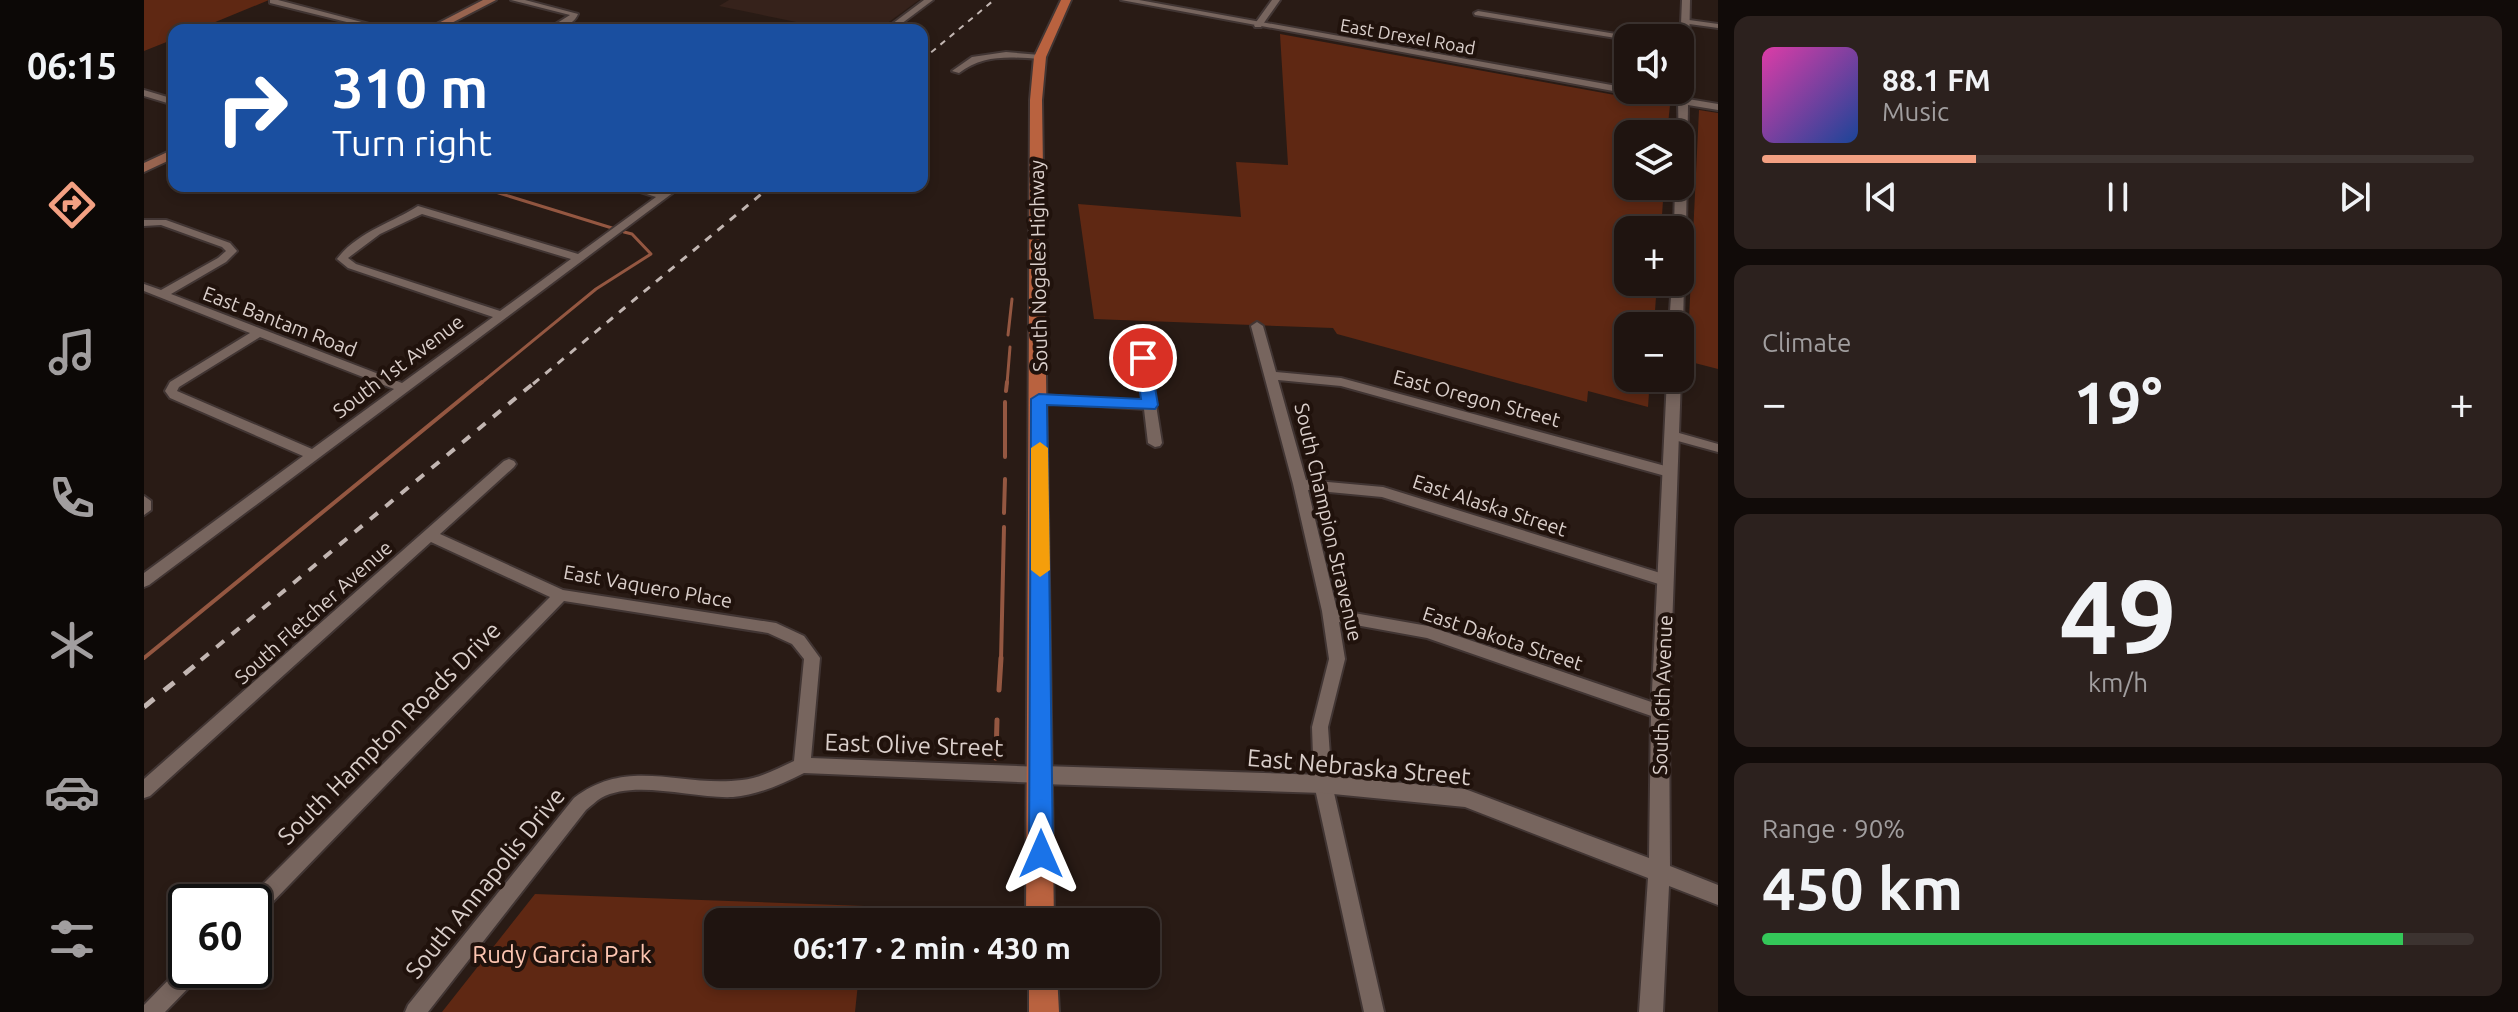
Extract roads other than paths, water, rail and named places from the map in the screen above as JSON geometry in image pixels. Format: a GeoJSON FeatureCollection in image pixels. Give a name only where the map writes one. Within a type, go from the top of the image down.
{"type":"FeatureCollection","features":[{"type":"Feature","properties":{"kind":"main road"},"geometry":{"type":"LineString","coordinates":[[442,24],[491,0]]}},
{"type":"Feature","properties":{"kind":"main road","name":"South Nogales Highway"},"geometry":{"type":"LineString","coordinates":[[1040,908],[1042,775],[1036,100],[1040,57],[1066,0]]}},
{"type":"Feature","properties":{"kind":"main road"},"geometry":{"type":"LineString","coordinates":[[144,168],[168,156]]}},
{"type":"Feature","properties":{"kind":"main road"},"geometry":{"type":"LineString","coordinates":[[1043,988],[1044,1012]]}},
{"type":"Feature","properties":{"kind":"street"},"geometry":{"type":"LineString","coordinates":[[274,0],[365,24]]}},
{"type":"Feature","properties":{"kind":"street"},"geometry":{"type":"LineString","coordinates":[[515,0],[577,15],[561,24]]}},
{"type":"Feature","properties":{"kind":"street"},"geometry":{"type":"LineString","coordinates":[[896,24],[929,0]]}},
{"type":"Feature","properties":{"kind":"street","name":"East Drexel Road"},"geometry":{"type":"LineString","coordinates":[[1125,0],[1614,88]]}},
{"type":"Feature","properties":{"kind":"street"},"geometry":{"type":"LineString","coordinates":[[1258,25],[1276,0]]}},
{"type":"Feature","properties":{"kind":"street"},"geometry":{"type":"LineString","coordinates":[[1685,24],[1686,0]]}},
{"type":"Feature","properties":{"kind":"street"},"geometry":{"type":"LineString","coordinates":[[1478,13],[1614,36]]}},
{"type":"Feature","properties":{"kind":"street"},"geometry":{"type":"LineString","coordinates":[[1685,21],[1718,26]]}},
{"type":"Feature","properties":{"kind":"street"},"geometry":{"type":"LineString","coordinates":[[956,71],[968,60],[994,54],[1040,57]]}},
{"type":"Feature","properties":{"kind":"street"},"geometry":{"type":"LineString","coordinates":[[144,93],[168,100]]}},
{"type":"Feature","properties":{"kind":"street","name":"East Drexel Road"},"geometry":{"type":"LineString","coordinates":[[1694,103],[1718,107]]}},
{"type":"Feature","properties":{"kind":"street"},"geometry":{"type":"LineString","coordinates":[[1681,216],[1685,104]]}},
{"type":"Feature","properties":{"kind":"street"},"geometry":{"type":"LineString","coordinates":[[649,192],[664,196]]}},
{"type":"Feature","properties":{"kind":"street","name":"South 1st Avenue"},"geometry":{"type":"LineString","coordinates":[[144,581],[669,192]]}},
{"type":"Feature","properties":{"kind":"street"},"geometry":{"type":"LineString","coordinates":[[500,315],[338,260],[349,250],[418,210],[579,258]]}},
{"type":"Feature","properties":{"kind":"street"},"geometry":{"type":"LineString","coordinates":[[148,221],[162,222],[235,251],[162,294]]}},
{"type":"Feature","properties":{"kind":"street","name":"East Bantam Road"},"geometry":{"type":"LineString","coordinates":[[144,287],[402,388]]}},
{"type":"Feature","properties":{"kind":"street","name":"South Champion Stravenue"},"geometry":{"type":"LineString","coordinates":[[1257,326],[1300,484],[1331,615],[1337,659],[1320,727],[1323,784],[1374,1012]]}},
{"type":"Feature","properties":{"kind":"street"},"geometry":{"type":"LineString","coordinates":[[259,332],[164,392],[313,455]]}},
{"type":"Feature","properties":{"kind":"street"},"geometry":{"type":"LineString","coordinates":[[1139,335],[1155,443]]}},
{"type":"Feature","properties":{"kind":"street","name":"East Oregon Street"},"geometry":{"type":"LineString","coordinates":[[1272,376],[1341,382],[1669,472]]}},
{"type":"Feature","properties":{"kind":"street","name":"South 6th Avenue"},"geometry":{"type":"LineString","coordinates":[[1651,1012],[1659,871],[1660,712],[1674,392]]}},
{"type":"Feature","properties":{"kind":"street"},"geometry":{"type":"LineString","coordinates":[[1039,399],[1150,405]]}},
{"type":"Feature","properties":{"kind":"street"},"geometry":{"type":"LineString","coordinates":[[1672,435],[1718,448]]}},
{"type":"Feature","properties":{"kind":"street","name":"South Fletcher Avenue"},"geometry":{"type":"LineString","coordinates":[[144,790],[509,464]]}},
{"type":"Feature","properties":{"kind":"street","name":"East Alaska Street"},"geometry":{"type":"LineString","coordinates":[[1300,484],[1383,492],[1665,580]]}},
{"type":"Feature","properties":{"kind":"street","name":"East Vaquero Place"},"geometry":{"type":"LineString","coordinates":[[429,535],[561,595],[771,627],[798,640],[812,658],[802,765]]}},
{"type":"Feature","properties":{"kind":"street","name":"South Hampton Roads Drive"},"geometry":{"type":"LineString","coordinates":[[272,889],[561,595]]}},
{"type":"Feature","properties":{"kind":"street","name":"East Dakota Street"},"geometry":{"type":"LineString","coordinates":[[1331,615],[1428,632],[1660,712]]}},
{"type":"Feature","properties":{"kind":"street","name":"East Olive Street"},"geometry":{"type":"LineString","coordinates":[[599,789],[627,784],[732,789],[771,782],[802,765],[1042,775]]}},
{"type":"Feature","properties":{"kind":"street","name":"East Nebraska Street"},"geometry":{"type":"LineString","coordinates":[[1042,775],[1323,784],[1465,798],[1718,895]]}},
{"type":"Feature","properties":{"kind":"street","name":"South Annapolis Drive"},"geometry":{"type":"LineString","coordinates":[[415,1012],[580,804],[599,789]]}},
{"type":"Feature","properties":{"kind":"street"},"geometry":{"type":"LineString","coordinates":[[151,1012],[174,988]]}},
{"type":"Feature","properties":{"kind":"waterway"},"geometry":{"type":"LineString","coordinates":[[495,192],[612,228]]}},
{"type":"Feature","properties":{"kind":"waterway"},"geometry":{"type":"LineString","coordinates":[[480,384],[596,289],[651,254],[632,234],[624,232]]}},
{"type":"Feature","properties":{"kind":"waterway"},"geometry":{"type":"LineString","coordinates":[[1008,335],[1012,299]]}},
{"type":"Feature","properties":{"kind":"waterway"},"geometry":{"type":"LineString","coordinates":[[1007,384],[1010,347]]}},
{"type":"Feature","properties":{"kind":"waterway"},"geometry":{"type":"LineString","coordinates":[[144,658],[482,382]]}},
{"type":"Feature","properties":{"kind":"waterway"},"geometry":{"type":"LineString","coordinates":[[1006,391],[1007,382]]}},
{"type":"Feature","properties":{"kind":"waterway"},"geometry":{"type":"LineString","coordinates":[[1005,402],[1005,457]]}},
{"type":"Feature","properties":{"kind":"waterway"},"geometry":{"type":"LineString","coordinates":[[1004,513],[1005,479]]}},
{"type":"Feature","properties":{"kind":"waterway"},"geometry":{"type":"LineString","coordinates":[[1001,660],[1004,527]]}},
{"type":"Feature","properties":{"kind":"waterway"},"geometry":{"type":"LineString","coordinates":[[999,690],[1001,658]]}},
{"type":"Feature","properties":{"kind":"waterway"},"geometry":{"type":"LineString","coordinates":[[996,758],[997,720]]}},
{"type":"Feature","properties":{"kind":"railway"},"geometry":{"type":"LineString","coordinates":[[928,55],[994,0]]}},
{"type":"Feature","properties":{"kind":"railway"},"geometry":{"type":"LineString","coordinates":[[533,384],[764,192]]}},
{"type":"Feature","properties":{"kind":"railway"},"geometry":{"type":"LineString","coordinates":[[201,660],[535,382]]}},
{"type":"Feature","properties":{"kind":"railway"},"geometry":{"type":"LineString","coordinates":[[144,707],[204,658]]}},
{"type":"Feature","properties":{"kind":"park label","name":"Rudy Garcia Park"},"geometry":{"type":"Point","coordinates":[562,954]}}]}
